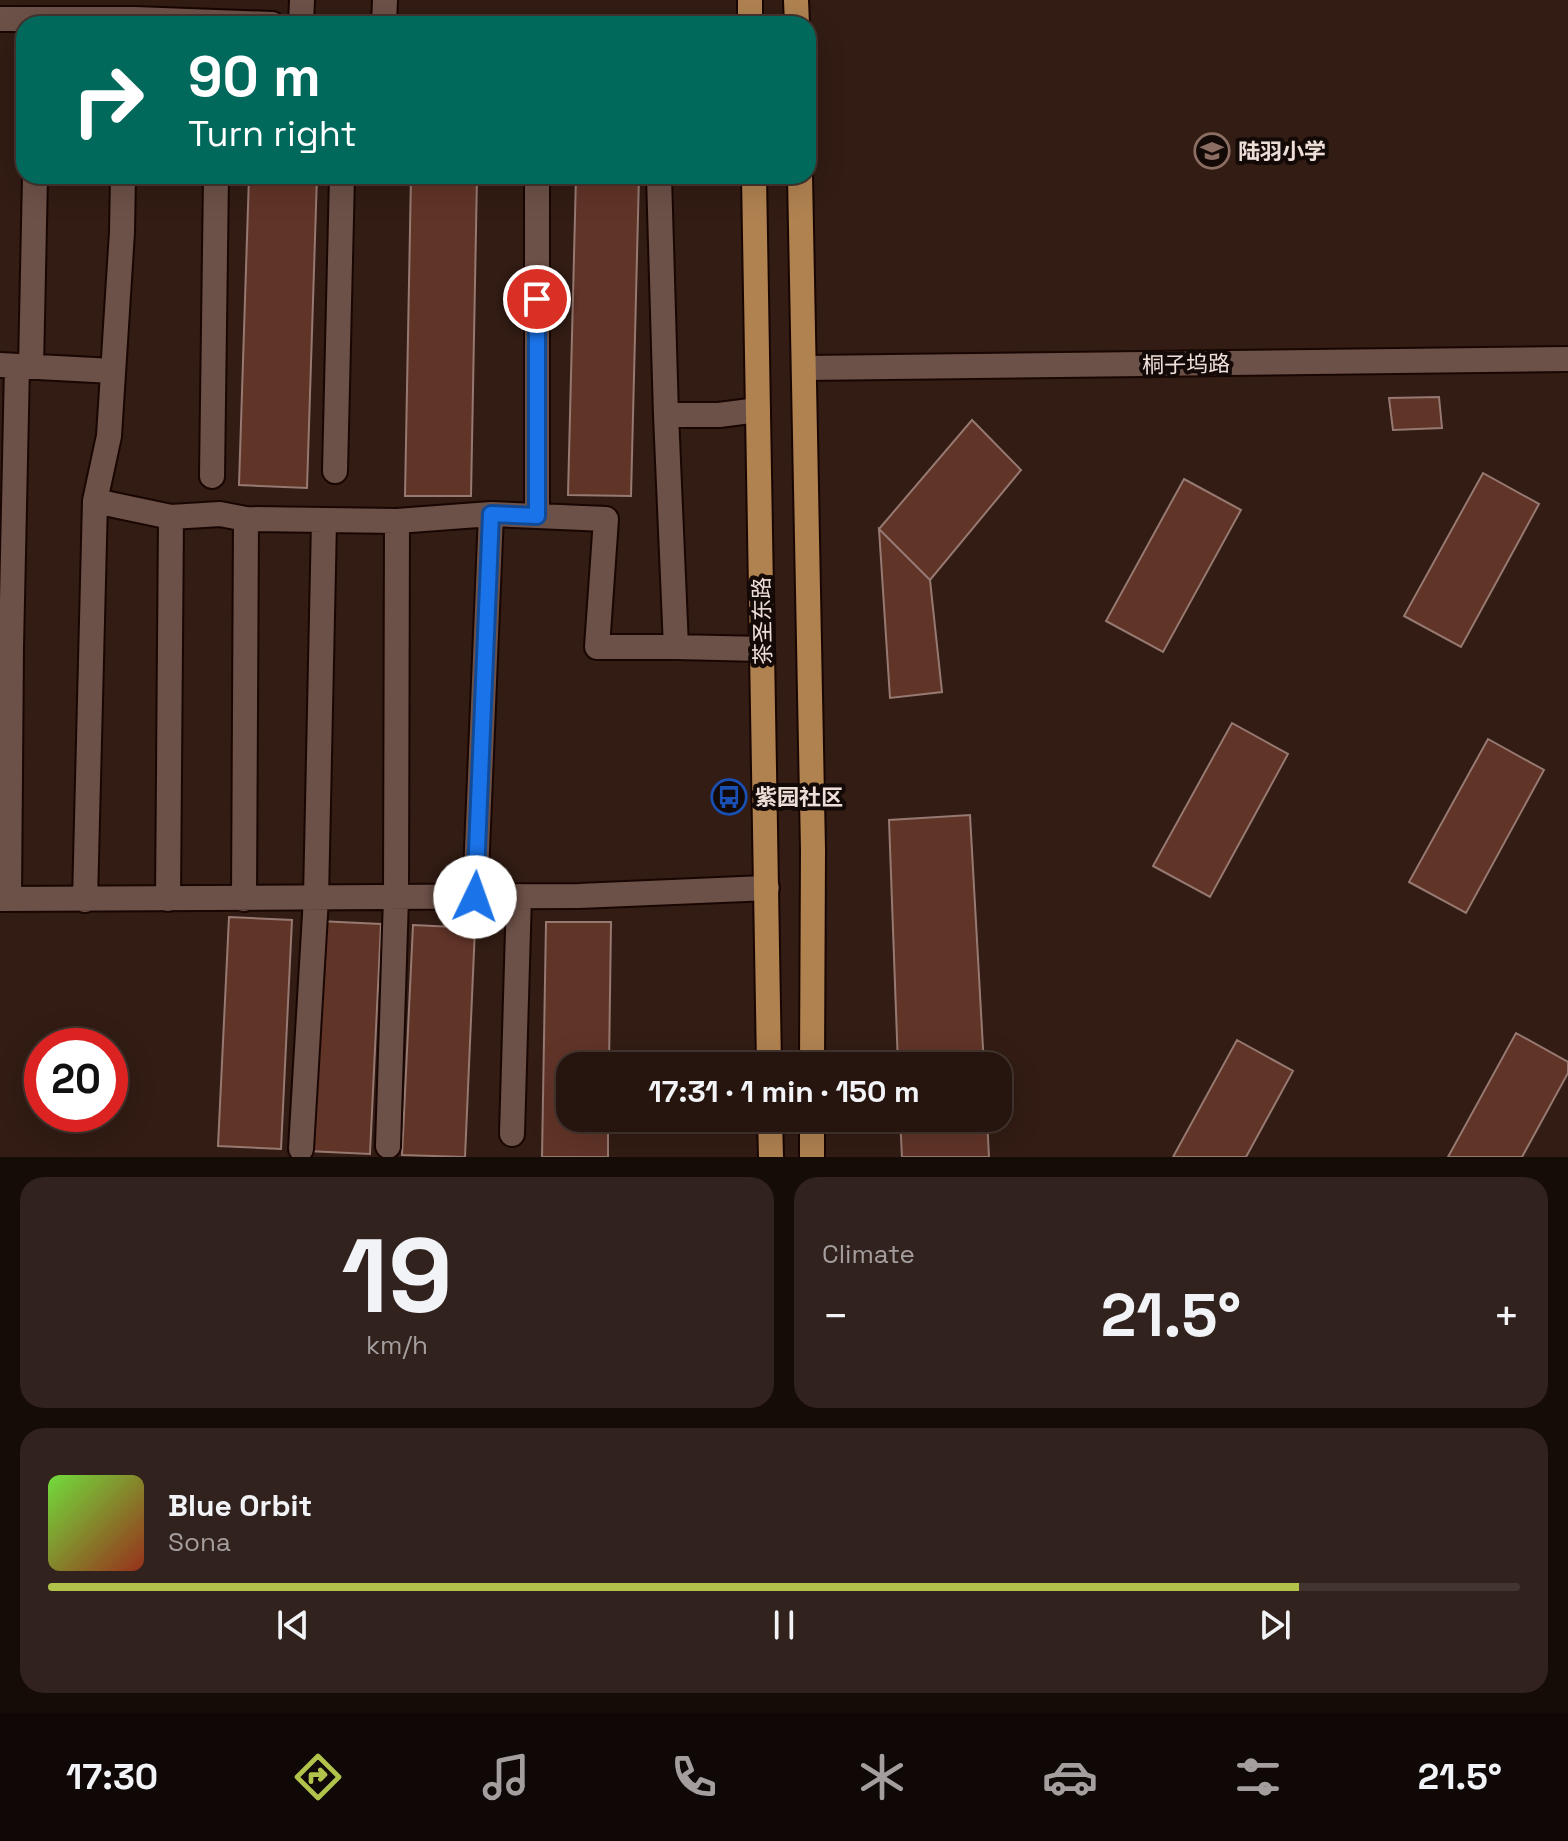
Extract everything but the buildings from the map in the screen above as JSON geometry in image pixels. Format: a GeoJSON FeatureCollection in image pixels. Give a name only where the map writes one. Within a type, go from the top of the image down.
{"type":"FeatureCollection","features":[{"type":"Feature","properties":{"kind":"main road","name":"茶圣东路"},"geometry":{"type":"LineString","coordinates":[[754,184],[769,1052]]}},
{"type":"Feature","properties":{"kind":"main road"},"geometry":{"type":"LineString","coordinates":[[800,184],[813,850],[812,1052]]}},
{"type":"Feature","properties":{"kind":"main road"},"geometry":{"type":"LineString","coordinates":[[770,1132],[771,1157]]}},
{"type":"Feature","properties":{"kind":"main road"},"geometry":{"type":"LineString","coordinates":[[812,1132],[812,1157]]}},
{"type":"Feature","properties":{"kind":"street"},"geometry":{"type":"LineString","coordinates":[[44,15],[130,16],[221,11],[241,16]]}},
{"type":"Feature","properties":{"kind":"street"},"geometry":{"type":"LineString","coordinates":[[34,184],[16,366],[5,899],[475,897],[767,888]]}},
{"type":"Feature","properties":{"kind":"street"},"geometry":{"type":"LineString","coordinates":[[85,900],[95,501],[109,436],[123,184]]}},
{"type":"Feature","properties":{"kind":"street"},"geometry":{"type":"LineString","coordinates":[[212,476],[216,184]]}},
{"type":"Feature","properties":{"kind":"street"},"geometry":{"type":"LineString","coordinates":[[335,471],[342,184]]}},
{"type":"Feature","properties":{"kind":"street"},"geometry":{"type":"LineString","coordinates":[[537,184],[537,516]]}},
{"type":"Feature","properties":{"kind":"street"},"geometry":{"type":"LineString","coordinates":[[659,184],[676,647]]}},
{"type":"Feature","properties":{"kind":"street","name":"桐子坞路"},"geometry":{"type":"LineString","coordinates":[[804,368],[1568,359]]}},
{"type":"Feature","properties":{"kind":"street"},"geometry":{"type":"LineString","coordinates":[[16,366],[113,371]]}},
{"type":"Feature","properties":{"kind":"street"},"geometry":{"type":"LineString","coordinates":[[666,415],[719,415],[758,410]]}},
{"type":"Feature","properties":{"kind":"street"},"geometry":{"type":"LineString","coordinates":[[95,501],[171,517],[220,514],[246,519],[397,521],[491,514],[606,519],[597,647],[762,649]]}},
{"type":"Feature","properties":{"kind":"street"},"geometry":{"type":"LineString","coordinates":[[475,897],[491,514]]}},
{"type":"Feature","properties":{"kind":"street"},"geometry":{"type":"LineString","coordinates":[[168,899],[171,517]]}},
{"type":"Feature","properties":{"kind":"street"},"geometry":{"type":"LineString","coordinates":[[244,899],[246,519]]}},
{"type":"Feature","properties":{"kind":"street"},"geometry":{"type":"LineString","coordinates":[[301,1149],[316,898],[324,521]]}},
{"type":"Feature","properties":{"kind":"street"},"geometry":{"type":"LineString","coordinates":[[388,1146],[396,898],[397,521]]}},
{"type":"Feature","properties":{"kind":"street"},"geometry":{"type":"LineString","coordinates":[[512,1134],[519,896]]}},
{"type":"Feature","properties":{"kind":"place","name":"陆羽小学"},"geometry":{"type":"Point","coordinates":[1212,151]}},
{"type":"Feature","properties":{"kind":"place","name":"紫园社区"},"geometry":{"type":"Point","coordinates":[729,797]}},
{"type":"Feature","properties":{"kind":"route"},"geometry":{"type":"LineString","coordinates":[[475,897],[491,514],[537,516],[537,299]]}}]}
